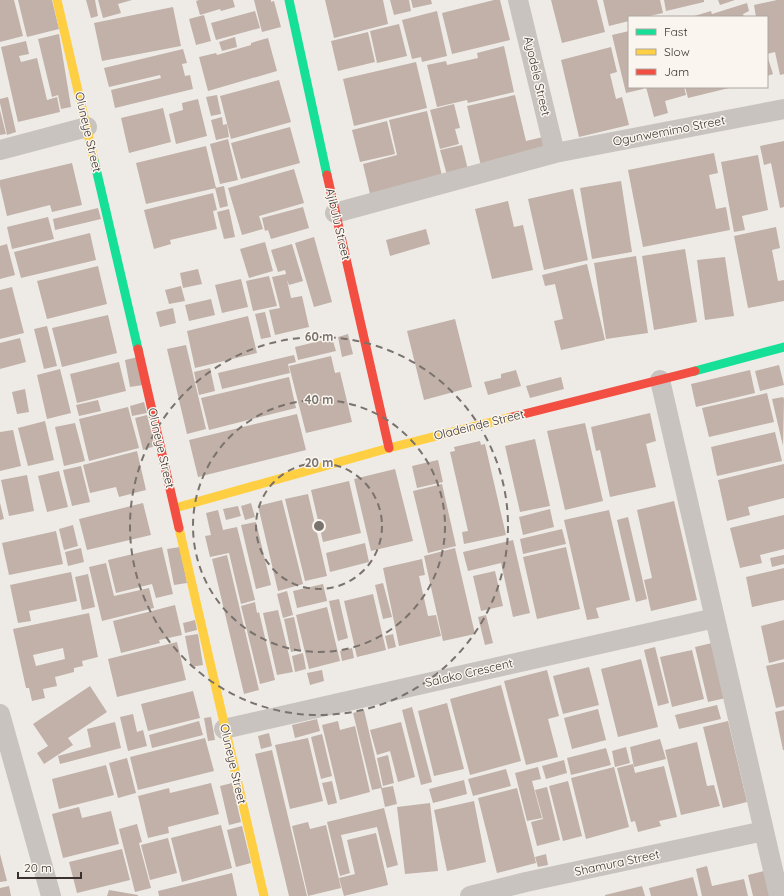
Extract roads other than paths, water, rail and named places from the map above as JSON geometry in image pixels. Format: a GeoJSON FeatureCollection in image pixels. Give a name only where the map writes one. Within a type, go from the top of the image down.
{"type":"FeatureCollection","features":[{"type":"Feature","properties":{"kind":"street","name":"Oluneye Street"},"geometry":{"type":"LineString","coordinates":[[57,0],[175,508],[224,729],[264,896]]}},
{"type":"Feature","properties":{"kind":"street","name":"Ajibulu Street"},"geometry":{"type":"LineString","coordinates":[[289,0],[335,213],[389,448]]}},
{"type":"Feature","properties":{"kind":"street","name":"Ayodele Street"},"geometry":{"type":"LineString","coordinates":[[518,0],[555,153]]}},
{"type":"Feature","properties":{"kind":"street","name":"Ogunwemimo Street"},"geometry":{"type":"LineString","coordinates":[[335,213],[555,153],[784,109]]}},
{"type":"Feature","properties":{"kind":"street"},"geometry":{"type":"LineString","coordinates":[[0,150],[87,126]]}},
{"type":"Feature","properties":{"kind":"street","name":"Oladeinde Street"},"geometry":{"type":"LineString","coordinates":[[175,508],[389,448],[660,380],[784,347]]}},
{"type":"Feature","properties":{"kind":"street"},"geometry":{"type":"LineString","coordinates":[[660,380],[779,896]]}},
{"type":"Feature","properties":{"kind":"street","name":"Salako Crescent"},"geometry":{"type":"LineString","coordinates":[[224,729],[715,618]]}},
{"type":"Feature","properties":{"kind":"street"},"geometry":{"type":"LineString","coordinates":[[0,714],[51,896]]}},
{"type":"Feature","properties":{"kind":"street","name":"Shamura Street"},"geometry":{"type":"LineString","coordinates":[[470,896],[541,879],[764,831]]}}]}
